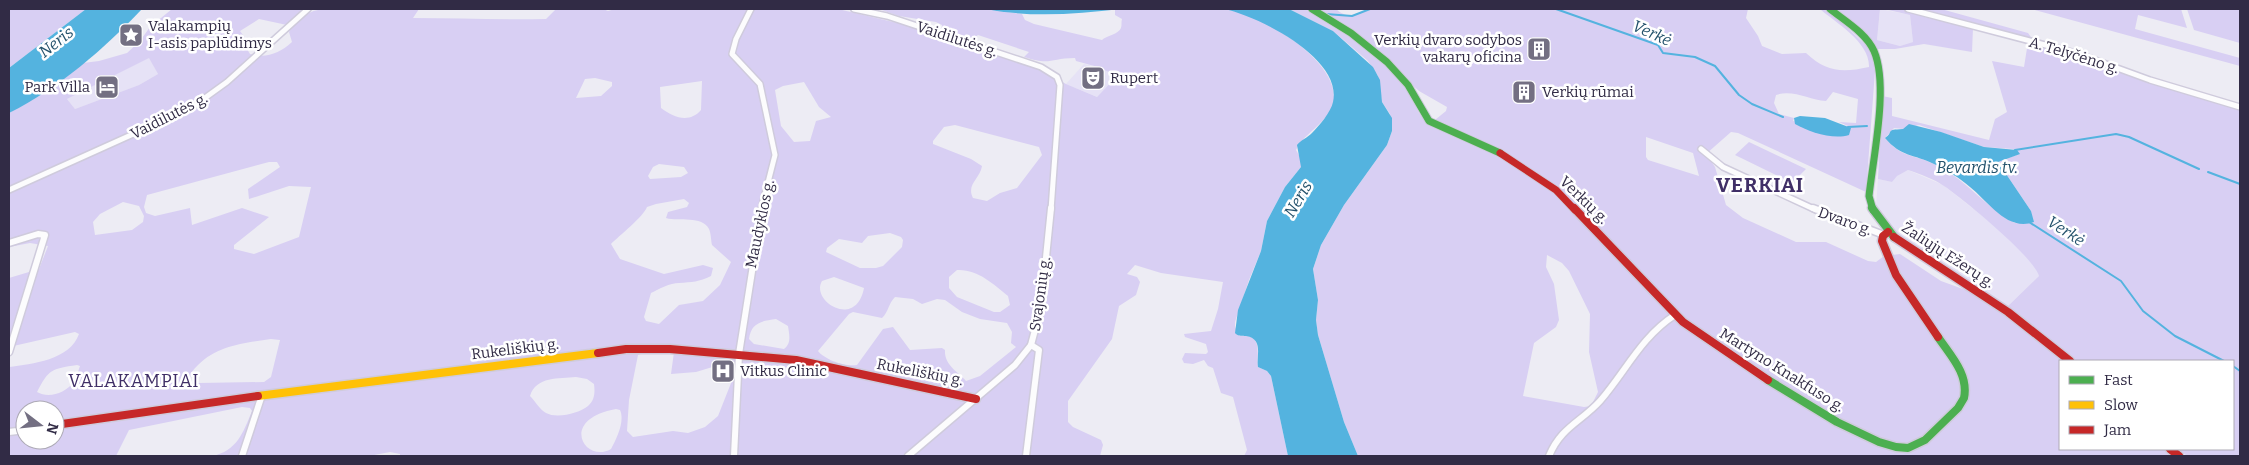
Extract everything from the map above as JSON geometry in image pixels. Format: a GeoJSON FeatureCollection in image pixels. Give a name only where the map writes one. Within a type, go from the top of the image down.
{"type":"FeatureCollection","features":[{"type":"Feature","properties":{"kind":"main road","name":"Verkių g."},"geometry":{"type":"LineString","coordinates":[[1312,9],[1340,25],[1386,64],[1412,91],[1420,112],[1429,121],[1508,157],[1556,190],[1675,315]]}},
{"type":"Feature","properties":{"kind":"main road","name":"Žaliųjų Ežerų g."},"geometry":{"type":"LineString","coordinates":[[1830,9],[1869,44],[1876,57],[1878,88],[1869,196],[1873,211],[1886,234],[2008,312],[2069,360]]}},
{"type":"Feature","properties":{"kind":"main road","name":"Martyno Knakfuso g."},"geometry":{"type":"LineString","coordinates":[[1675,315],[1806,405],[1878,442],[1901,449],[1912,448],[1941,426],[1960,406],[1964,399],[1966,386],[1958,368],[1896,275],[1882,241],[1886,234]]}},
{"type":"Feature","properties":{"kind":"main road","name":"Rukeliškių g."},"geometry":{"type":"LineString","coordinates":[[65,424],[262,395],[626,349],[670,349],[739,354],[812,363],[976,399]]}},
{"type":"Feature","properties":{"kind":"street","name":"Vaidilutės g."},"geometry":{"type":"LineString","coordinates":[[9,190],[191,108],[227,82],[308,9]]}},
{"type":"Feature","properties":{"kind":"street","name":"Maudyklos g."},"geometry":{"type":"LineString","coordinates":[[734,456],[739,354],[760,215],[775,155],[760,84],[732,54],[736,39],[751,9]]}},
{"type":"Feature","properties":{"kind":"street","name":"Vaidilutės g."},"geometry":{"type":"LineString","coordinates":[[854,9],[887,16],[1021,60],[1041,67],[1057,78]]}},
{"type":"Feature","properties":{"kind":"street","name":"A. Telyčėno g."},"geometry":{"type":"LineString","coordinates":[[1908,9],[1930,17],[2076,53],[2146,78],[2240,107]]}},
{"type":"Feature","properties":{"kind":"street","name":"Svajonių g."},"geometry":{"type":"LineString","coordinates":[[908,456],[1015,365],[1031,345],[1041,307],[1057,149],[1060,85],[1057,78]]}},
{"type":"Feature","properties":{"kind":"street","name":"Dvaro g."},"geometry":{"type":"LineString","coordinates":[[1701,149],[1713,161],[1802,204],[1837,220],[1886,234]]}},
{"type":"Feature","properties":{"kind":"street"},"geometry":{"type":"LineString","coordinates":[[9,243],[38,234],[45,235],[9,352]]}},
{"type":"Feature","properties":{"kind":"street"},"geometry":{"type":"LineString","coordinates":[[1549,456],[1557,437],[1568,425],[1600,401],[1651,331],[1675,315]]}},
{"type":"Feature","properties":{"kind":"street"},"geometry":{"type":"LineString","coordinates":[[1026,456],[1034,412],[1039,350],[1031,345]]}},
{"type":"Feature","properties":{"kind":"street"},"geometry":{"type":"LineString","coordinates":[[242,456],[262,395]]}},
{"type":"Feature","properties":{"kind":"shaded area"},"geometry":{"type":"Polygon","coordinates":[[[1139,8],[1214,8],[1225,9],[1257,19],[1293,40],[1310,54],[1323,68],[1331,84],[1334,99],[1328,114],[1296,150],[1301,159],[1301,167],[1285,187],[1267,221],[1261,251],[1235,322],[1235,327],[1240,336],[1248,336],[1256,342],[1258,367],[1267,371],[1271,376],[1288,456],[1244,456],[1247,450],[1233,397],[1221,393],[1213,368],[1208,366],[1204,360],[1193,364],[1184,363],[1182,359],[1185,353],[1206,354],[1208,352],[1206,344],[1185,337],[1184,334],[1211,331],[1218,309],[1223,282],[1161,273],[1135,265],[1127,274],[1137,277],[1140,282],[1136,295],[1119,306],[1112,339],[1068,401],[1068,422],[1073,427],[1101,440],[1103,445],[1100,456],[400,456],[400,454],[390,452],[369,456],[212,456],[228,450],[242,434],[252,411],[250,408],[242,407],[129,430],[116,456],[9,456],[9,367],[39,362],[59,355],[68,350],[79,334],[75,332],[9,347],[9,278],[39,269],[48,246],[30,243],[9,247],[9,113],[83,63],[99,61],[127,53],[140,41],[150,27],[172,9],[306,9],[287,25],[259,19],[240,31],[249,43],[247,49],[250,54],[262,56],[278,52],[292,42],[289,32],[294,25],[305,15],[318,10],[419,9],[413,18],[546,19],[556,9],[603,9],[608,11],[615,9],[838,9],[906,25],[1035,67],[1066,84],[1097,97],[1117,76],[1098,67],[1076,61],[1075,58],[1045,61],[1033,60],[1024,57],[1029,52],[978,35],[970,39],[957,38],[943,33],[942,25],[936,22],[899,16],[879,9],[986,9],[1022,14],[1025,20],[1034,24],[1102,40],[1118,32],[1121,28],[1122,19],[1115,15],[1115,10],[1139,8]],[[149,58],[67,99],[75,109],[139,85],[158,74],[149,58]],[[595,78],[585,79],[576,98],[601,96],[612,86],[612,82],[595,78]],[[702,81],[660,87],[661,108],[681,118],[691,117],[696,114],[701,110],[702,81]],[[804,82],[783,86],[775,90],[781,126],[794,142],[810,141],[816,121],[831,117],[819,107],[804,82]],[[955,125],[944,127],[933,141],[933,144],[971,159],[982,166],[979,175],[972,185],[971,193],[973,198],[987,201],[1000,193],[1017,188],[1042,155],[1039,147],[955,125]],[[269,162],[147,195],[144,207],[146,213],[155,216],[190,208],[192,225],[242,208],[269,217],[234,245],[234,249],[254,254],[299,237],[311,187],[289,186],[249,199],[248,189],[280,167],[277,162],[269,162]],[[659,164],[653,167],[648,176],[650,179],[681,177],[688,173],[684,167],[659,164]],[[684,199],[656,204],[647,207],[611,244],[620,259],[664,274],[703,265],[713,268],[711,276],[707,278],[672,284],[651,293],[644,317],[646,321],[659,324],[679,305],[703,301],[720,285],[731,262],[712,245],[710,231],[706,225],[696,220],[666,218],[668,212],[687,207],[689,203],[684,199]],[[123,202],[100,214],[93,222],[95,235],[132,230],[143,222],[144,216],[139,206],[123,202]],[[890,233],[868,236],[862,243],[839,239],[827,248],[826,252],[860,268],[883,266],[902,247],[903,240],[901,237],[890,233]],[[957,270],[949,277],[949,288],[957,297],[994,312],[1000,312],[1010,305],[1008,296],[991,282],[965,270],[957,270]],[[834,277],[822,281],[820,289],[822,296],[828,303],[844,310],[852,307],[859,301],[864,288],[834,277]],[[895,297],[882,318],[853,312],[849,314],[818,351],[836,362],[857,365],[883,329],[893,327],[910,350],[942,348],[945,350],[949,364],[966,381],[980,376],[1016,347],[1011,343],[1012,332],[1007,323],[980,319],[962,312],[945,300],[937,299],[922,304],[913,299],[895,297]],[[776,319],[761,322],[754,326],[749,339],[754,344],[784,349],[787,347],[789,341],[788,326],[776,319]],[[271,339],[232,346],[214,353],[193,370],[190,382],[264,382],[271,377],[280,340],[271,339]],[[649,351],[638,355],[629,400],[627,431],[633,437],[673,431],[688,433],[705,427],[718,416],[735,373],[735,364],[729,362],[696,372],[671,374],[674,352],[649,351]],[[80,366],[61,368],[48,374],[37,392],[52,395],[62,392],[75,380],[80,366]],[[576,377],[543,382],[537,385],[530,396],[540,408],[551,415],[574,413],[584,409],[593,399],[594,384],[587,379],[576,377]],[[616,409],[598,414],[587,422],[582,430],[582,439],[586,446],[593,451],[602,452],[611,449],[621,424],[620,410],[616,409]]]}},
{"type":"Feature","properties":{"kind":"shaded area"},"geometry":{"type":"Polygon","coordinates":[[[9,9],[86,9],[9,68],[9,9]]]}},
{"type":"Feature","properties":{"kind":"shaded area"},"geometry":{"type":"Polygon","coordinates":[[[1289,9],[1306,9],[1349,33],[1401,81],[1422,117],[1430,124],[1446,111],[1447,107],[1419,91],[1366,43],[1316,9],[1336,9],[1343,14],[1350,15],[1365,11],[1362,9],[1748,9],[1746,18],[1762,46],[1782,54],[1806,53],[1820,64],[1835,69],[1851,70],[1869,67],[1868,58],[1858,41],[1820,9],[1827,9],[1873,54],[1875,71],[1866,192],[1738,133],[1731,132],[1706,154],[1715,167],[1726,205],[1743,218],[1796,242],[1826,242],[1868,261],[1876,262],[1884,256],[1900,254],[1941,281],[1974,293],[1995,307],[2061,360],[2059,360],[2059,450],[2165,450],[2173,456],[1358,456],[1344,422],[1318,335],[1316,320],[1318,300],[1313,269],[1321,245],[1344,205],[1387,145],[1392,131],[1390,114],[1382,102],[1378,76],[1368,61],[1333,31],[1289,9]],[[1833,92],[1826,101],[1782,93],[1776,95],[1774,103],[1779,114],[1794,118],[1793,121],[1848,126],[1839,122],[1856,123],[1858,99],[1833,92]],[[1646,137],[1646,157],[1648,160],[1699,176],[1693,153],[1646,137]],[[1547,255],[1546,267],[1554,284],[1559,320],[1556,327],[1534,343],[1523,396],[1584,407],[1591,406],[1598,392],[1589,352],[1590,314],[1569,271],[1562,263],[1547,255]]]}},
{"type":"Feature","properties":{"kind":"shaded area"},"geometry":{"type":"Polygon","coordinates":[[[1833,9],[1880,9],[1877,40],[1900,46],[1913,42],[1910,15],[1884,9],[1904,9],[1924,17],[1973,28],[1972,52],[1924,44],[1895,49],[1876,49],[1833,9]]]}},
{"type":"Feature","properties":{"kind":"shaded area"},"geometry":{"type":"Polygon","coordinates":[[[1880,9],[1910,15],[1913,42],[1900,46],[1877,40],[1880,9]]]}},
{"type":"Feature","properties":{"kind":"shaded area"},"geometry":{"type":"Polygon","coordinates":[[[1912,9],[1941,9],[2028,33],[2033,40],[1912,9]]]}},
{"type":"Feature","properties":{"kind":"shaded area"},"geometry":{"type":"Polygon","coordinates":[[[2031,9],[2181,9],[2187,28],[2138,15],[2135,29],[2240,58],[2240,66],[2031,9]]]}},
{"type":"Feature","properties":{"kind":"shaded area"},"geometry":{"type":"Polygon","coordinates":[[[2187,9],[2240,9],[2240,43],[2194,30],[2187,9]]]}},
{"type":"Feature","properties":{"kind":"shaded area"},"geometry":{"type":"Polygon","coordinates":[[[2028,42],[2061,50],[2240,108],[2240,456],[2187,456],[2179,450],[2234,450],[2234,360],[2075,360],[2007,307],[2039,276],[2025,256],[1997,229],[1940,183],[1927,177],[1908,170],[1897,176],[1892,182],[1878,179],[1882,96],[1892,98],[1892,116],[1989,140],[1995,119],[2007,112],[1992,61],[2024,67],[2028,42]],[[1919,125],[1903,129],[1894,128],[1885,138],[1902,152],[1934,164],[1956,177],[1994,209],[2015,223],[2031,211],[1998,162],[2019,154],[2013,149],[1984,147],[1919,125]]]}},
{"type":"Feature","properties":{"kind":"shaded area"},"geometry":{"type":"Polygon","coordinates":[[[149,57],[158,74],[139,85],[75,109],[67,99],[149,57]]]}},
{"type":"Feature","properties":{"kind":"shaded area"},"geometry":{"type":"Polygon","coordinates":[[[1084,64],[1098,67],[1117,76],[1097,97],[1066,84],[1084,64]]]}},
{"type":"Feature","properties":{"kind":"shaded area"},"geometry":{"type":"Polygon","coordinates":[[[1749,142],[1806,169],[1792,183],[1735,155],[1749,142]]]}},
{"type":"Feature","properties":{"kind":"shaded area"},"geometry":{"type":"Polygon","coordinates":[[[1908,170],[1943,185],[1990,222],[2023,252],[2038,271],[2039,276],[2007,307],[1902,239],[1887,224],[1876,207],[1878,179],[1892,182],[1896,176],[1908,170]]]}},
{"type":"Feature","properties":{"kind":"water","name":"Neris"},"geometry":{"type":"Polygon","coordinates":[[[86,9],[142,9],[80,67],[46,92],[9,113],[9,68],[86,9]]]}},
{"type":"Feature","properties":{"kind":"water"},"geometry":{"type":"Polygon","coordinates":[[[986,9],[1121,9],[1070,14],[1020,14],[986,9]]]}},
{"type":"Feature","properties":{"kind":"water","name":"Neris"},"geometry":{"type":"Polygon","coordinates":[[[1224,9],[1289,9],[1333,31],[1373,67],[1380,80],[1382,102],[1392,118],[1392,131],[1387,145],[1344,205],[1321,245],[1313,269],[1318,300],[1316,320],[1318,335],[1344,422],[1358,456],[1288,456],[1271,376],[1267,371],[1258,367],[1258,348],[1255,341],[1252,338],[1235,333],[1238,310],[1261,251],[1267,221],[1285,187],[1301,167],[1297,145],[1315,130],[1330,110],[1333,102],[1333,86],[1325,70],[1312,55],[1295,42],[1257,20],[1224,9]]]}},
{"type":"Feature","properties":{"kind":"water"},"geometry":{"type":"Polygon","coordinates":[[[1800,116],[1825,118],[1851,128],[1849,135],[1836,137],[1807,130],[1795,124],[1794,118],[1800,116]]]}},
{"type":"Feature","properties":{"kind":"water","name":"Bevardis tv."},"geometry":{"type":"Polygon","coordinates":[[[1909,124],[1941,132],[1984,147],[2017,150],[2020,154],[1998,162],[2031,211],[2034,222],[2015,223],[2007,219],[1957,177],[1934,164],[1902,152],[1885,138],[1892,130],[1903,129],[1909,124]]]}},
{"type":"Feature","properties":{"kind":"waterway","name":"Verkė"},"geometry":{"type":"LineString","coordinates":[[1326,14],[1352,16],[1370,9]]}},
{"type":"Feature","properties":{"kind":"waterway","name":"Verkė"},"geometry":{"type":"LineString","coordinates":[[1556,9],[1658,45],[1663,53],[1695,57],[1715,66],[1739,95],[1752,104],[1783,117]]}},
{"type":"Feature","properties":{"kind":"waterway","name":"Verkė"},"geometry":{"type":"LineString","coordinates":[[1848,127],[1867,126]]}},
{"type":"Feature","properties":{"kind":"waterway"},"geometry":{"type":"LineString","coordinates":[[2015,150],[2116,134],[2129,137],[2199,169]]}},
{"type":"Feature","properties":{"kind":"waterway"},"geometry":{"type":"LineString","coordinates":[[2208,172],[2240,184]]}},
{"type":"Feature","properties":{"kind":"waterway","name":"Verkė"},"geometry":{"type":"LineString","coordinates":[[2029,222],[2121,281],[2143,311],[2175,336],[2222,360]]}},
{"type":"Feature","properties":{"kind":"waterway","name":"Verkė"},"geometry":{"type":"LineString","coordinates":[[2234,367],[2240,371]]}},
{"type":"Feature","properties":{"kind":"traffic: fast"},"geometry":{"type":"LineString","coordinates":[[1312,9],[1364,42],[1387,62],[1408,85],[1422,113],[1429,121],[1500,153]]}},
{"type":"Feature","properties":{"kind":"traffic: fast"},"geometry":{"type":"LineString","coordinates":[[1830,9],[1860,33],[1874,51],[1878,65],[1879,101],[1869,196],[1873,211],[1894,237]]}},
{"type":"Feature","properties":{"kind":"traffic: fast"},"geometry":{"type":"LineString","coordinates":[[1768,380],[1816,410],[1859,433],[1879,442],[1908,448],[1920,444],[1931,436],[1960,405],[1964,398],[1966,390],[1962,374],[1938,337]]}},
{"type":"Feature","properties":{"kind":"traffic: slow"},"geometry":{"type":"LineString","coordinates":[[258,396],[598,353]]}},
{"type":"Feature","properties":{"kind":"traffic: jam"},"geometry":{"type":"LineString","coordinates":[[1500,153],[1556,190],[1683,322],[1768,380]]}},
{"type":"Feature","properties":{"kind":"traffic: jam"},"geometry":{"type":"LineString","coordinates":[[1888,232],[1883,236],[1882,241],[1896,275],[1938,337]]}},
{"type":"Feature","properties":{"kind":"traffic: jam"},"geometry":{"type":"LineString","coordinates":[[1894,237],[2008,312],[2069,360]]}},
{"type":"Feature","properties":{"kind":"traffic: jam"},"geometry":{"type":"LineString","coordinates":[[598,353],[626,349],[670,349],[796,360],[976,399]]}},
{"type":"Feature","properties":{"kind":"traffic: jam"},"geometry":{"type":"LineString","coordinates":[[65,424],[258,396]]}},
{"type":"Feature","properties":{"kind":"traffic: jam"},"geometry":{"type":"LineString","coordinates":[[2171,450],[2179,456]]}},
{"type":"Feature","properties":{"kind":"place","name":"Valakampių I-asis paplūdimys"},"geometry":{"type":"Point","coordinates":[131,35]}},
{"type":"Feature","properties":{"kind":"place","name":"Verkių dvaro sodybos vakarų oficina"},"geometry":{"type":"Point","coordinates":[1539,49]}},
{"type":"Feature","properties":{"kind":"place","name":"Rupert"},"geometry":{"type":"Point","coordinates":[1093,78]}},
{"type":"Feature","properties":{"kind":"place","name":"Park Villa"},"geometry":{"type":"Point","coordinates":[107,87]}},
{"type":"Feature","properties":{"kind":"place","name":"Verkių rūmai"},"geometry":{"type":"Point","coordinates":[1524,92]}},
{"type":"Feature","properties":{"kind":"place","name":"Vitkus Clinic"},"geometry":{"type":"Point","coordinates":[723,371]}},
{"type":"Feature","properties":{"kind":"district","name":"VERKIAI"},"geometry":{"type":"Point","coordinates":[1760,185]}},
{"type":"Feature","properties":{"kind":"district","name":"VALAKAMPIAI"},"geometry":{"type":"Point","coordinates":[134,381]}}]}
